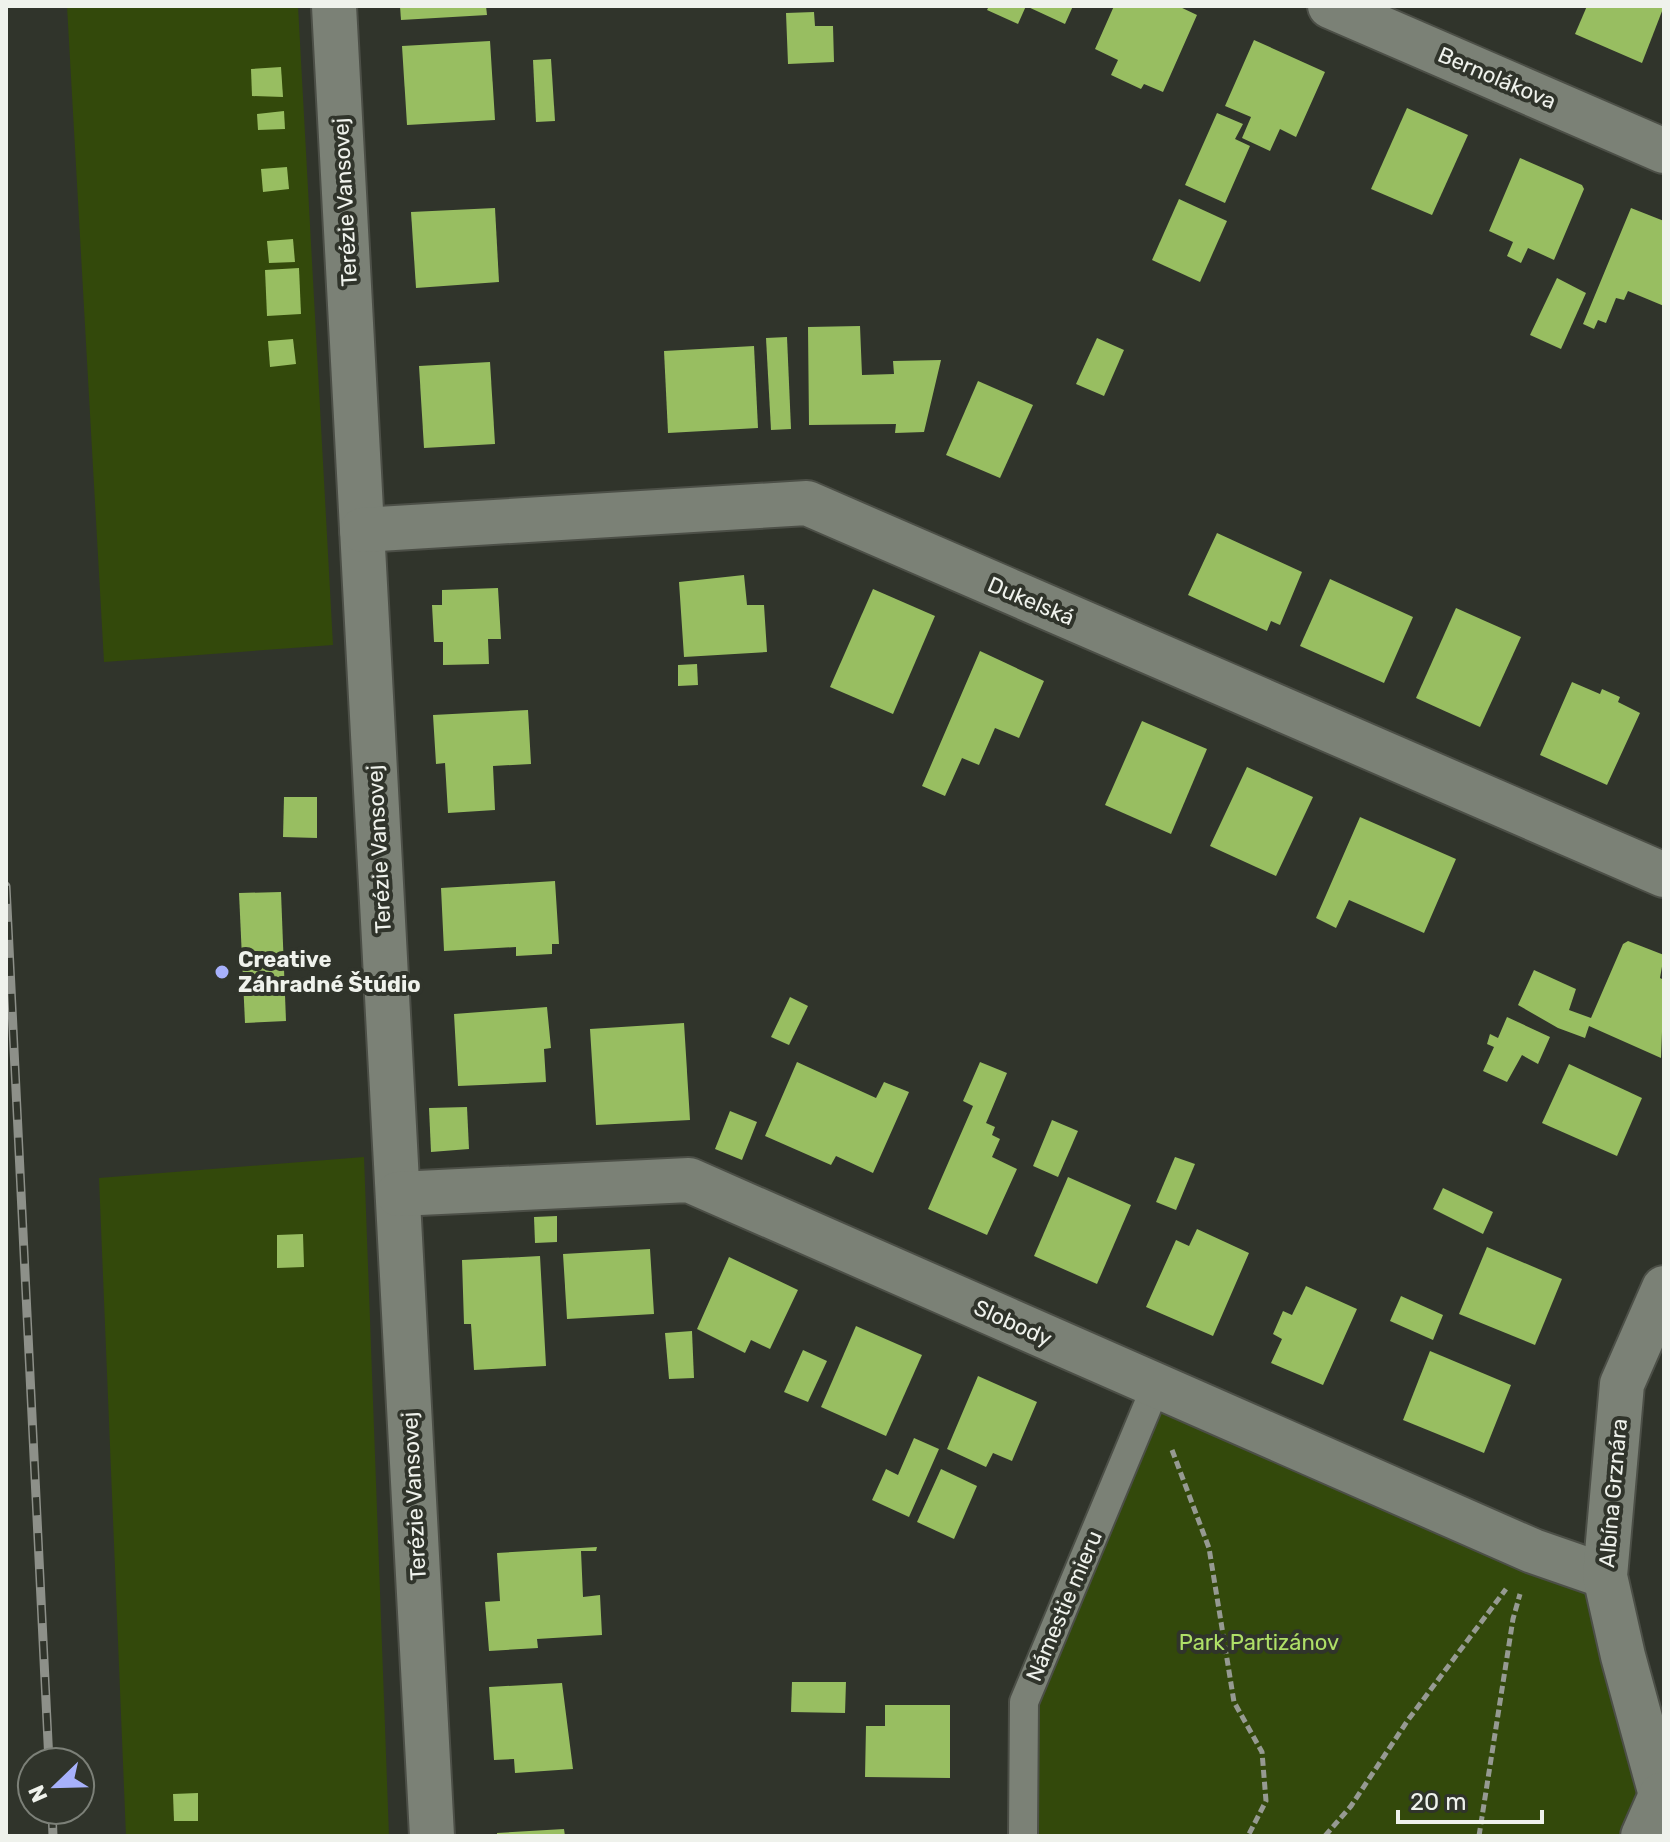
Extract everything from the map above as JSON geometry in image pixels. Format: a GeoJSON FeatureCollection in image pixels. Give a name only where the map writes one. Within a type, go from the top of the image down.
{"type":"FeatureCollection","features":[{"type":"Feature","properties":{"kind":"street","name":"Terézie Vansovej"},"geometry":{"type":"LineString","coordinates":[[334,6],[432,1836]]}},
{"type":"Feature","properties":{"kind":"street","name":"Bernolákova"},"geometry":{"type":"LineString","coordinates":[[1330,6],[1664,151]]}},
{"type":"Feature","properties":{"kind":"street","name":"Dukelská"},"geometry":{"type":"LineString","coordinates":[[362,530],[807,503],[1664,875]]}},
{"type":"Feature","properties":{"kind":"street","name":"Slobody"},"geometry":{"type":"LineString","coordinates":[[398,1194],[689,1180],[1533,1551],[1605,1576]]}},
{"type":"Feature","properties":{"kind":"street","name":"Albína Grznára"},"geometry":{"type":"LineString","coordinates":[[1662,1796],[1623,1656],[1605,1576],[1622,1384],[1664,1288]]}},
{"type":"Feature","properties":{"kind":"street"},"geometry":{"type":"LineString","coordinates":[[1643,1836],[1662,1796]]}},
{"type":"Feature","properties":{"kind":"lane","name":"Námestie mieru"},"geometry":{"type":"LineString","coordinates":[[1023,1836],[1024,1702],[1156,1386]]}},
{"type":"Feature","properties":{"kind":"path"},"geometry":{"type":"LineString","coordinates":[[1156,1386],[1169,1440],[1209,1548],[1234,1702],[1262,1752],[1266,1801],[1248,1836]]}},
{"type":"Feature","properties":{"kind":"path"},"geometry":{"type":"LineString","coordinates":[[1325,1836],[1351,1806],[1408,1720],[1448,1671],[1533,1551]]}},
{"type":"Feature","properties":{"kind":"path"},"geometry":{"type":"LineString","coordinates":[[1479,1836],[1513,1619],[1533,1551]]}},
{"type":"Feature","properties":{"kind":"green space"},"geometry":{"type":"Polygon","coordinates":[[[67,6],[298,6],[333,645],[104,662],[67,6]]]}},
{"type":"Feature","properties":{"kind":"green space"},"geometry":{"type":"Polygon","coordinates":[[[364,1157],[389,1836],[126,1836],[99,1178],[364,1157]]]}},
{"type":"Feature","properties":{"kind":"green space","name":"Park Partizánov"},"geometry":{"type":"Polygon","coordinates":[[[1156,1386],[1605,1576],[1661,1795],[1643,1836],[1023,1836],[1024,1702],[1156,1386]]]}},
{"type":"Feature","properties":{"kind":"building"},"geometry":{"type":"Polygon","coordinates":[[[400,6],[486,6],[487,15],[401,20],[400,6]]]}},
{"type":"Feature","properties":{"kind":"building"},"geometry":{"type":"Polygon","coordinates":[[[989,6],[1026,6],[1018,24],[987,10],[989,6]]]}},
{"type":"Feature","properties":{"kind":"building"},"geometry":{"type":"Polygon","coordinates":[[[1026,6],[1073,6],[1065,24],[1026,6]]]}},
{"type":"Feature","properties":{"kind":"building"},"geometry":{"type":"Polygon","coordinates":[[[1114,6],[1178,6],[1197,15],[1163,92],[1144,84],[1141,89],[1111,75],[1118,60],[1095,49],[1114,6]]]}},
{"type":"Feature","properties":{"kind":"building"},"geometry":{"type":"Polygon","coordinates":[[[1587,6],[1664,6],[1642,63],[1575,34],[1587,6]]]}},
{"type":"Feature","properties":{"kind":"building"},"geometry":{"type":"Polygon","coordinates":[[[814,12],[815,26],[833,26],[834,62],[788,64],[786,13],[814,12]]]}},
{"type":"Feature","properties":{"kind":"building"},"geometry":{"type":"Polygon","coordinates":[[[1254,40],[1325,72],[1296,137],[1280,129],[1270,151],[1242,138],[1251,117],[1225,106],[1254,40]]]}},
{"type":"Feature","properties":{"kind":"building"},"geometry":{"type":"Polygon","coordinates":[[[490,41],[495,120],[407,125],[402,46],[490,41]]]}},
{"type":"Feature","properties":{"kind":"building"},"geometry":{"type":"Polygon","coordinates":[[[551,59],[555,121],[536,122],[533,60],[551,59]]]}},
{"type":"Feature","properties":{"kind":"building"},"geometry":{"type":"Polygon","coordinates":[[[281,67],[283,97],[252,96],[251,69],[281,67]]]}},
{"type":"Feature","properties":{"kind":"building"},"geometry":{"type":"Polygon","coordinates":[[[1407,108],[1468,135],[1432,215],[1371,189],[1407,108]]]}},
{"type":"Feature","properties":{"kind":"building"},"geometry":{"type":"Polygon","coordinates":[[[284,111],[285,129],[258,130],[257,114],[284,111]]]}},
{"type":"Feature","properties":{"kind":"building"},"geometry":{"type":"Polygon","coordinates":[[[1217,113],[1243,124],[1235,139],[1250,146],[1225,203],[1185,185],[1217,113]]]}},
{"type":"Feature","properties":{"kind":"building"},"geometry":{"type":"Polygon","coordinates":[[[1520,158],[1582,185],[1584,189],[1554,260],[1528,248],[1521,263],[1507,256],[1513,242],[1489,231],[1520,158]]]}},
{"type":"Feature","properties":{"kind":"building"},"geometry":{"type":"Polygon","coordinates":[[[287,167],[289,189],[263,192],[261,169],[287,167]]]}},
{"type":"Feature","properties":{"kind":"building"},"geometry":{"type":"Polygon","coordinates":[[[1179,199],[1227,221],[1200,282],[1152,260],[1179,199]]]}},
{"type":"Feature","properties":{"kind":"building"},"geometry":{"type":"Polygon","coordinates":[[[495,208],[499,282],[416,288],[411,212],[495,208]]]}},
{"type":"Feature","properties":{"kind":"building"},"geometry":{"type":"Polygon","coordinates":[[[1631,208],[1664,221],[1664,306],[1628,291],[1624,300],[1616,298],[1606,323],[1598,320],[1594,329],[1583,324],[1631,208]]]}},
{"type":"Feature","properties":{"kind":"building"},"geometry":{"type":"Polygon","coordinates":[[[293,239],[295,262],[269,263],[267,241],[293,239]]]}},
{"type":"Feature","properties":{"kind":"building"},"geometry":{"type":"Polygon","coordinates":[[[299,268],[301,314],[267,316],[265,270],[299,268]]]}},
{"type":"Feature","properties":{"kind":"building"},"geometry":{"type":"Polygon","coordinates":[[[1557,278],[1586,293],[1561,349],[1530,335],[1557,278]]]}},
{"type":"Feature","properties":{"kind":"building"},"geometry":{"type":"Polygon","coordinates":[[[860,326],[862,375],[894,374],[893,361],[941,360],[924,432],[895,433],[896,424],[809,425],[808,327],[860,326]]]}},
{"type":"Feature","properties":{"kind":"building"},"geometry":{"type":"Polygon","coordinates":[[[787,337],[791,429],[771,430],[766,338],[787,337]]]}},
{"type":"Feature","properties":{"kind":"building"},"geometry":{"type":"Polygon","coordinates":[[[1097,338],[1124,350],[1104,396],[1076,384],[1097,338]]]}},
{"type":"Feature","properties":{"kind":"building"},"geometry":{"type":"Polygon","coordinates":[[[293,339],[296,364],[270,367],[268,341],[293,339]]]}},
{"type":"Feature","properties":{"kind":"building"},"geometry":{"type":"Polygon","coordinates":[[[754,346],[758,428],[668,433],[664,351],[754,346]]]}},
{"type":"Feature","properties":{"kind":"building"},"geometry":{"type":"Polygon","coordinates":[[[490,362],[495,444],[424,448],[419,366],[490,362]]]}},
{"type":"Feature","properties":{"kind":"building"},"geometry":{"type":"Polygon","coordinates":[[[978,381],[1033,405],[1000,478],[946,455],[978,381]]]}},
{"type":"Feature","properties":{"kind":"building"},"geometry":{"type":"Polygon","coordinates":[[[1217,533],[1302,572],[1280,625],[1271,621],[1267,631],[1188,595],[1217,533]]]}},
{"type":"Feature","properties":{"kind":"building"},"geometry":{"type":"Polygon","coordinates":[[[744,575],[747,605],[764,605],[767,652],[684,657],[679,582],[744,575]]]}},
{"type":"Feature","properties":{"kind":"building"},"geometry":{"type":"Polygon","coordinates":[[[1330,579],[1413,617],[1384,683],[1300,646],[1330,579]]]}},
{"type":"Feature","properties":{"kind":"building"},"geometry":{"type":"Polygon","coordinates":[[[498,588],[501,639],[488,639],[489,664],[443,665],[443,642],[434,642],[432,605],[442,605],[442,590],[498,588]]]}},
{"type":"Feature","properties":{"kind":"building"},"geometry":{"type":"Polygon","coordinates":[[[873,589],[935,616],[893,714],[830,687],[873,589]]]}},
{"type":"Feature","properties":{"kind":"building"},"geometry":{"type":"Polygon","coordinates":[[[1456,608],[1521,637],[1480,727],[1416,698],[1456,608]]]}},
{"type":"Feature","properties":{"kind":"building"},"geometry":{"type":"Polygon","coordinates":[[[980,651],[1044,681],[1019,738],[995,728],[979,765],[962,758],[945,796],[922,786],[980,651]]]}},
{"type":"Feature","properties":{"kind":"building"},"geometry":{"type":"Polygon","coordinates":[[[697,664],[698,685],[678,686],[678,665],[697,664]]]}},
{"type":"Feature","properties":{"kind":"building"},"geometry":{"type":"Polygon","coordinates":[[[1572,682],[1600,694],[1602,689],[1620,697],[1618,702],[1640,713],[1607,785],[1540,755],[1572,682]]]}},
{"type":"Feature","properties":{"kind":"building"},"geometry":{"type":"Polygon","coordinates":[[[528,710],[531,764],[493,766],[495,810],[448,813],[445,763],[436,764],[433,715],[528,710]]]}},
{"type":"Feature","properties":{"kind":"building"},"geometry":{"type":"Polygon","coordinates":[[[1142,721],[1207,749],[1171,834],[1105,805],[1142,721]]]}},
{"type":"Feature","properties":{"kind":"building"},"geometry":{"type":"Polygon","coordinates":[[[1247,767],[1313,797],[1276,876],[1210,846],[1247,767]]]}},
{"type":"Feature","properties":{"kind":"building"},"geometry":{"type":"Polygon","coordinates":[[[284,797],[317,797],[317,838],[283,837],[284,797]]]}},
{"type":"Feature","properties":{"kind":"building"},"geometry":{"type":"Polygon","coordinates":[[[1360,817],[1456,859],[1424,933],[1349,900],[1336,928],[1316,918],[1360,817]]]}},
{"type":"Feature","properties":{"kind":"building"},"geometry":{"type":"Polygon","coordinates":[[[555,881],[559,944],[552,944],[552,954],[516,956],[516,947],[444,951],[441,888],[555,881]]]}},
{"type":"Feature","properties":{"kind":"building"},"geometry":{"type":"Polygon","coordinates":[[[281,892],[286,1021],[245,1023],[239,893],[281,892]]]}},
{"type":"Feature","properties":{"kind":"building"},"geometry":{"type":"Polygon","coordinates":[[[1628,941],[1664,955],[1660,978],[1664,980],[1661,1058],[1589,1026],[1585,1038],[1558,1028],[1518,1005],[1534,970],[1576,989],[1569,1010],[1591,1018],[1623,944],[1628,941]]]}},
{"type":"Feature","properties":{"kind":"building"},"geometry":{"type":"Polygon","coordinates":[[[790,997],[808,1006],[789,1045],[771,1037],[790,997]]]}},
{"type":"Feature","properties":{"kind":"building"},"geometry":{"type":"Polygon","coordinates":[[[547,1007],[551,1048],[544,1049],[546,1082],[458,1086],[454,1014],[547,1007]]]}},
{"type":"Feature","properties":{"kind":"building"},"geometry":{"type":"Polygon","coordinates":[[[1507,1017],[1550,1037],[1538,1064],[1522,1055],[1507,1082],[1483,1071],[1494,1047],[1487,1044],[1490,1034],[1498,1038],[1507,1017]]]}},
{"type":"Feature","properties":{"kind":"building"},"geometry":{"type":"Polygon","coordinates":[[[684,1023],[690,1120],[596,1125],[590,1029],[684,1023]]]}},
{"type":"Feature","properties":{"kind":"building"},"geometry":{"type":"Polygon","coordinates":[[[797,1062],[876,1098],[884,1082],[909,1092],[873,1173],[836,1156],[831,1165],[765,1136],[797,1062]]]}},
{"type":"Feature","properties":{"kind":"building"},"geometry":{"type":"Polygon","coordinates":[[[980,1062],[1007,1073],[986,1123],[995,1127],[992,1135],[1000,1139],[992,1157],[1017,1169],[987,1235],[928,1209],[973,1106],[963,1101],[980,1062]]]}},
{"type":"Feature","properties":{"kind":"building"},"geometry":{"type":"Polygon","coordinates":[[[1569,1064],[1642,1098],[1617,1156],[1542,1123],[1569,1064]]]}},
{"type":"Feature","properties":{"kind":"building"},"geometry":{"type":"Polygon","coordinates":[[[467,1107],[469,1149],[431,1152],[429,1108],[467,1107]]]}},
{"type":"Feature","properties":{"kind":"building"},"geometry":{"type":"Polygon","coordinates":[[[730,1111],[757,1122],[742,1160],[715,1149],[730,1111]]]}},
{"type":"Feature","properties":{"kind":"building"},"geometry":{"type":"Polygon","coordinates":[[[1052,1120],[1078,1131],[1058,1177],[1033,1166],[1052,1120]]]}},
{"type":"Feature","properties":{"kind":"building"},"geometry":{"type":"Polygon","coordinates":[[[1175,1157],[1195,1164],[1176,1210],[1156,1202],[1175,1157]]]}},
{"type":"Feature","properties":{"kind":"building"},"geometry":{"type":"Polygon","coordinates":[[[1068,1177],[1131,1205],[1097,1284],[1034,1256],[1068,1177]]]}},
{"type":"Feature","properties":{"kind":"building"},"geometry":{"type":"Polygon","coordinates":[[[1443,1188],[1493,1212],[1483,1234],[1433,1209],[1443,1188]]]}},
{"type":"Feature","properties":{"kind":"building"},"geometry":{"type":"Polygon","coordinates":[[[557,1216],[557,1242],[535,1243],[534,1217],[557,1216]]]}},
{"type":"Feature","properties":{"kind":"building"},"geometry":{"type":"Polygon","coordinates":[[[1197,1229],[1249,1253],[1213,1336],[1146,1307],[1176,1240],[1189,1246],[1197,1229]]]}},
{"type":"Feature","properties":{"kind":"building"},"geometry":{"type":"Polygon","coordinates":[[[303,1234],[304,1267],[277,1268],[277,1235],[303,1234]]]}},
{"type":"Feature","properties":{"kind":"building"},"geometry":{"type":"Polygon","coordinates":[[[1487,1247],[1562,1279],[1535,1345],[1459,1314],[1487,1247]]]}},
{"type":"Feature","properties":{"kind":"building"},"geometry":{"type":"Polygon","coordinates":[[[650,1249],[654,1314],[567,1319],[563,1254],[650,1249]]]}},
{"type":"Feature","properties":{"kind":"building"},"geometry":{"type":"Polygon","coordinates":[[[540,1256],[546,1366],[474,1370],[471,1324],[464,1324],[462,1260],[540,1256]]]}},
{"type":"Feature","properties":{"kind":"building"},"geometry":{"type":"Polygon","coordinates":[[[729,1257],[798,1290],[770,1349],[751,1340],[745,1353],[697,1329],[729,1257]]]}},
{"type":"Feature","properties":{"kind":"building"},"geometry":{"type":"Polygon","coordinates":[[[1306,1286],[1357,1309],[1323,1385],[1271,1363],[1282,1339],[1273,1334],[1283,1311],[1292,1315],[1306,1286]]]}},
{"type":"Feature","properties":{"kind":"building"},"geometry":{"type":"Polygon","coordinates":[[[1401,1296],[1443,1315],[1433,1340],[1390,1321],[1401,1296]]]}},
{"type":"Feature","properties":{"kind":"building"},"geometry":{"type":"Polygon","coordinates":[[[856,1326],[922,1355],[886,1436],[821,1407],[856,1326]]]}},
{"type":"Feature","properties":{"kind":"building"},"geometry":{"type":"Polygon","coordinates":[[[692,1331],[694,1378],[669,1379],[665,1333],[692,1331]]]}},
{"type":"Feature","properties":{"kind":"building"},"geometry":{"type":"Polygon","coordinates":[[[803,1350],[827,1361],[808,1402],[784,1392],[803,1350]]]}},
{"type":"Feature","properties":{"kind":"building"},"geometry":{"type":"Polygon","coordinates":[[[1430,1351],[1511,1385],[1484,1453],[1403,1420],[1430,1351]]]}},
{"type":"Feature","properties":{"kind":"building"},"geometry":{"type":"Polygon","coordinates":[[[978,1376],[1037,1402],[1012,1461],[993,1453],[986,1467],[947,1449],[978,1376]]]}},
{"type":"Feature","properties":{"kind":"building"},"geometry":{"type":"Polygon","coordinates":[[[914,1438],[939,1449],[909,1517],[872,1500],[886,1469],[898,1475],[914,1438]]]}},
{"type":"Feature","properties":{"kind":"building"},"geometry":{"type":"Polygon","coordinates":[[[941,1469],[977,1486],[954,1539],[917,1522],[941,1469]]]}},
{"type":"Feature","properties":{"kind":"building"},"geometry":{"type":"Polygon","coordinates":[[[597,1547],[596,1551],[581,1551],[583,1597],[600,1595],[602,1635],[537,1639],[538,1648],[489,1651],[485,1602],[500,1601],[497,1553],[597,1547]]]}},
{"type":"Feature","properties":{"kind":"building"},"geometry":{"type":"Polygon","coordinates":[[[792,1682],[846,1682],[845,1713],[791,1712],[792,1682]]]}},
{"type":"Feature","properties":{"kind":"building"},"geometry":{"type":"Polygon","coordinates":[[[562,1683],[573,1769],[515,1773],[514,1759],[494,1760],[489,1687],[562,1683]]]}},
{"type":"Feature","properties":{"kind":"building"},"geometry":{"type":"Polygon","coordinates":[[[885,1705],[950,1705],[950,1778],[865,1777],[866,1726],[885,1726],[885,1705]]]}},
{"type":"Feature","properties":{"kind":"building"},"geometry":{"type":"Polygon","coordinates":[[[198,1793],[198,1821],[174,1821],[173,1794],[198,1793]]]}},
{"type":"Feature","properties":{"kind":"building"},"geometry":{"type":"Polygon","coordinates":[[[564,1829],[565,1836],[497,1836],[497,1833],[564,1829]]]}},
{"type":"Feature","properties":{"kind":"railway"},"geometry":{"type":"LineString","coordinates":[[6,886],[48,1746]]}},
{"type":"Feature","properties":{"kind":"railway"},"geometry":{"type":"LineString","coordinates":[[53,1826],[53,1836]]}},
{"type":"Feature","properties":{"kind":"place","name":"Creative Záhradné Štúdio"},"geometry":{"type":"Point","coordinates":[222,972]}}]}
